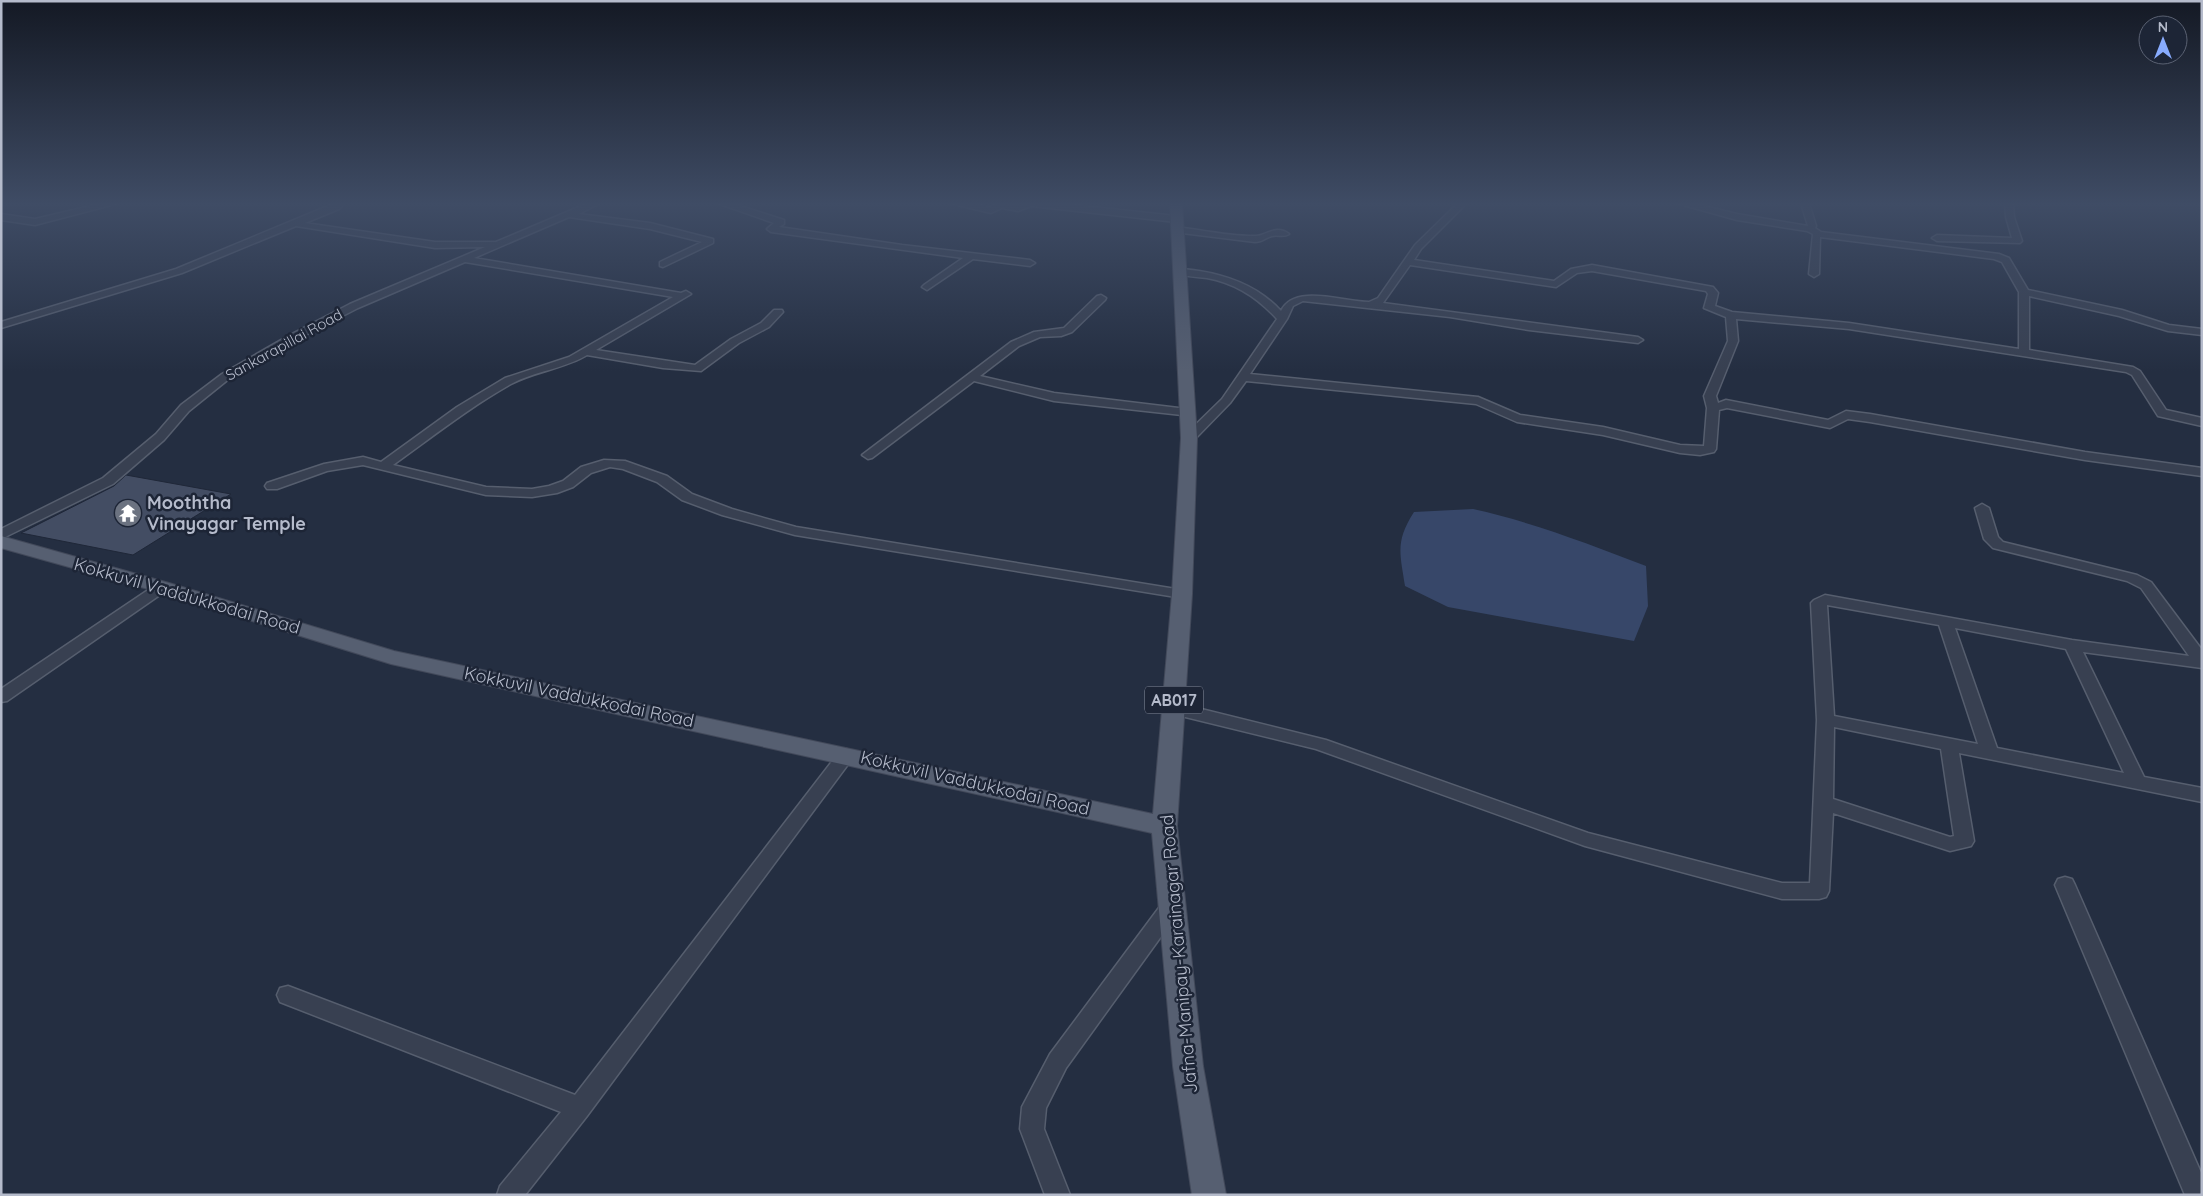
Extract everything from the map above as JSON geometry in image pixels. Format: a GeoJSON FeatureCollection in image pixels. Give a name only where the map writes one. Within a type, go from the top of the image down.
{"type":"FeatureCollection","features":[{"type":"Feature","properties":{"kind":"main road","name":"Jafna-Manipay-Karainagar Road"},"geometry":{"type":"LineString","coordinates":[[1178,259],[1189,438],[1182,594],[1164,826],[1188,1066],[1208,1195]]}},
{"type":"Feature","properties":{"kind":"main road","name":"Kokkuvil Vaddukkodai Road"},"geometry":{"type":"LineString","coordinates":[[1,542],[391,657],[846,754],[1164,826]]}},
{"type":"Feature","properties":{"kind":"street"},"geometry":{"type":"LineString","coordinates":[[1,325],[179,270],[207,259]]}},
{"type":"Feature","properties":{"kind":"street"},"geometry":{"type":"LineString","coordinates":[[383,466],[461,410],[509,380],[573,359],[684,295],[463,259]]}},
{"type":"Feature","properties":{"kind":"street","name":"Sankarapillai Road"},"geometry":{"type":"LineString","coordinates":[[1,535],[108,482],[160,437],[185,408],[226,376],[354,306],[463,259]]}},
{"type":"Feature","properties":{"kind":"street"},"geometry":{"type":"LineString","coordinates":[[663,264],[674,259]]}},
{"type":"Feature","properties":{"kind":"street"},"geometry":{"type":"LineString","coordinates":[[927,287],[967,259]]}},
{"type":"Feature","properties":{"kind":"street"},"geometry":{"type":"LineString","coordinates":[[988,259],[1030,263]]}},
{"type":"Feature","properties":{"kind":"street"},"geometry":{"type":"LineString","coordinates":[[1371,305],[1382,300],[1410,259]]}},
{"type":"Feature","properties":{"kind":"street"},"geometry":{"type":"LineString","coordinates":[[1814,274],[1815,259]]}},
{"type":"Feature","properties":{"kind":"street"},"geometry":{"type":"LineString","coordinates":[[2003,259],[2006,260],[2024,292],[2024,354]]}},
{"type":"Feature","properties":{"kind":"street"},"geometry":{"type":"LineString","coordinates":[[1408,262],[1556,284],[1574,271],[1592,268],[1709,289],[1713,293],[1709,308],[1731,315],[1849,326],[2024,354],[2129,368],[2136,373],[2162,413],[2202,422]]}},
{"type":"Feature","properties":{"kind":"street"},"geometry":{"type":"LineString","coordinates":[[1179,272],[1216,277],[1251,290],[1269,302],[1282,319]]}},
{"type":"Feature","properties":{"kind":"street"},"geometry":{"type":"LineString","coordinates":[[2024,292],[2122,313],[2168,328],[2202,332]]}},
{"type":"Feature","properties":{"kind":"street"},"geometry":{"type":"LineString","coordinates":[[868,455],[1015,344],[1038,334],[1061,333],[1068,330],[1101,298]]}},
{"type":"Feature","properties":{"kind":"street"},"geometry":{"type":"LineString","coordinates":[[1189,438],[1226,402],[1282,319],[1290,304],[1302,298],[1450,314],[1529,327],[1638,340]]}},
{"type":"Feature","properties":{"kind":"street"},"geometry":{"type":"LineString","coordinates":[[586,352],[663,366],[697,369],[735,341],[765,325],[778,312]]}},
{"type":"Feature","properties":{"kind":"street"},"geometry":{"type":"LineString","coordinates":[[1244,377],[1478,400],[1517,418],[1603,431],[1680,449],[1700,451],[1710,449],[1713,408],[1710,396],[1733,341],[1731,315]]}},
{"type":"Feature","properties":{"kind":"street"},"geometry":{"type":"LineString","coordinates":[[972,377],[1054,397],[1187,413]]}},
{"type":"Feature","properties":{"kind":"street"},"geometry":{"type":"LineString","coordinates":[[1713,408],[1726,404],[1830,424],[1846,416],[1870,418],[2085,456],[2202,472]]}},
{"type":"Feature","properties":{"kind":"street"},"geometry":{"type":"LineString","coordinates":[[272,486],[324,468],[363,461],[486,491],[532,493],[552,490],[568,484],[586,470],[609,463],[625,465],[662,480],[687,497],[727,512],[795,531],[1182,594]]}},
{"type":"Feature","properties":{"kind":"street"},"geometry":{"type":"LineString","coordinates":[[1982,508],[1991,539],[1998,545],[2132,578],[2146,585],[2202,662]]}},
{"type":"Feature","properties":{"kind":"street"},"geometry":{"type":"LineString","coordinates":[[1,697],[162,588]]}},
{"type":"Feature","properties":{"kind":"street"},"geometry":{"type":"LineString","coordinates":[[1173,708],[1320,744],[1585,839],[1782,891],[1818,891],[1824,803],[1826,720],[1819,603],[1825,600],[1838,602],[2072,644],[2202,662]]}},
{"type":"Feature","properties":{"kind":"street"},"geometry":{"type":"LineString","coordinates":[[1945,621],[1990,753]]}},
{"type":"Feature","properties":{"kind":"street"},"geometry":{"type":"LineString","coordinates":[[2072,644],[2137,782]]}},
{"type":"Feature","properties":{"kind":"street"},"geometry":{"type":"LineString","coordinates":[[1826,720],[2202,795]]}},
{"type":"Feature","properties":{"kind":"street"},"geometry":{"type":"LineString","coordinates":[[1824,803],[1950,844],[1964,841],[1949,744]]}},
{"type":"Feature","properties":{"kind":"street"},"geometry":{"type":"LineString","coordinates":[[509,1195],[579,1108],[846,754]]}},
{"type":"Feature","properties":{"kind":"street"},"geometry":{"type":"LineString","coordinates":[[2065,885],[2198,1195]]}},
{"type":"Feature","properties":{"kind":"street"},"geometry":{"type":"LineString","coordinates":[[1058,1195],[1032,1129],[1034,1107],[1058,1061],[1172,906]]}},
{"type":"Feature","properties":{"kind":"street"},"geometry":{"type":"LineString","coordinates":[[288,995],[579,1108]]}},
{"type":"Feature","properties":{"kind":"water"},"geometry":{"type":"Polygon","coordinates":[[[1473,509],[1539,527],[1646,566],[1648,606],[1634,641],[1448,607],[1405,586],[1400,548],[1404,532],[1414,512],[1473,509]]]}},
{"type":"Feature","properties":{"kind":"building","name":"Mooththa Vinayagar Temple"},"geometry":{"type":"Polygon","coordinates":[[[126,475],[231,494],[133,555],[21,533],[114,486],[126,475]]]}},
{"type":"Feature","properties":{"kind":"place","name":"Mooththa Vinayagar Temple"},"geometry":{"type":"Point","coordinates":[128,513]}}]}
